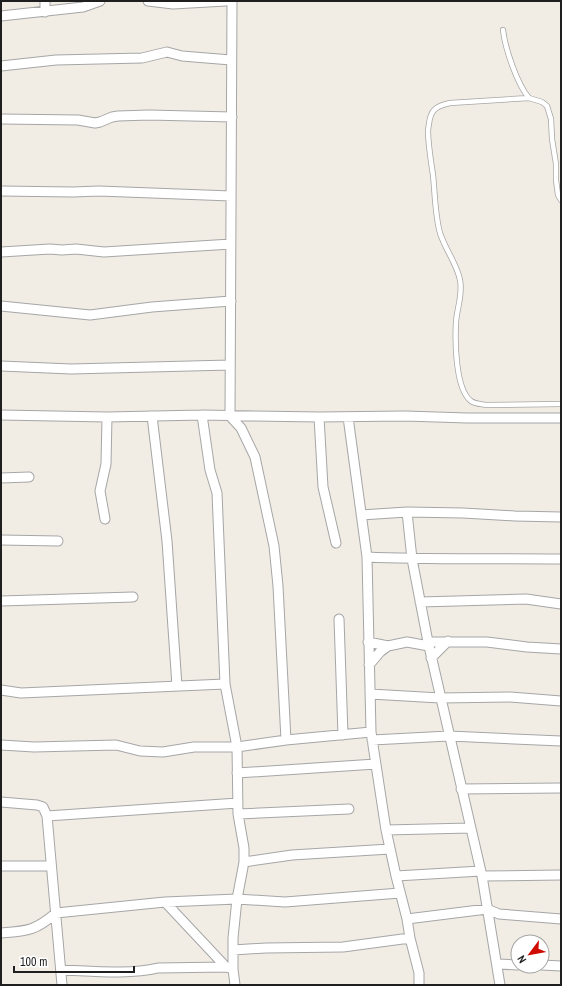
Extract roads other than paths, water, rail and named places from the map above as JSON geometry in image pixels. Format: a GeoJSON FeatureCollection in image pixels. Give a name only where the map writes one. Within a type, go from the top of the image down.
{"type":"FeatureCollection","features":[{"type":"Feature","properties":{"kind":"street"},"geometry":{"type":"LineString","coordinates":[[45,12],[46,1]]}},
{"type":"Feature","properties":{"kind":"street"},"geometry":{"type":"LineString","coordinates":[[1,16],[83,7],[100,1]]}},
{"type":"Feature","properties":{"kind":"street"},"geometry":{"type":"LineString","coordinates":[[148,1],[173,4],[226,1]]}},
{"type":"Feature","properties":{"kind":"street"},"geometry":{"type":"LineString","coordinates":[[232,1],[230,416],[241,428],[254,457],[274,546],[278,586],[286,740]]}},
{"type":"Feature","properties":{"kind":"street"},"geometry":{"type":"LineString","coordinates":[[1,66],[56,60],[142,58],[167,52],[182,56],[232,60]]}},
{"type":"Feature","properties":{"kind":"street"},"geometry":{"type":"LineString","coordinates":[[1,119],[78,120],[95,123],[118,116],[232,117]]}},
{"type":"Feature","properties":{"kind":"street"},"geometry":{"type":"LineString","coordinates":[[1,191],[99,191],[231,196]]}},
{"type":"Feature","properties":{"kind":"street"},"geometry":{"type":"LineString","coordinates":[[1,252],[76,249],[104,252],[231,244]]}},
{"type":"Feature","properties":{"kind":"street"},"geometry":{"type":"LineString","coordinates":[[1,306],[90,315],[230,300]]}},
{"type":"Feature","properties":{"kind":"street"},"geometry":{"type":"LineString","coordinates":[[1,366],[71,369],[230,365]]}},
{"type":"Feature","properties":{"kind":"street"},"geometry":{"type":"LineString","coordinates":[[1,414],[108,417],[202,415],[561,418]]}},
{"type":"Feature","properties":{"kind":"street"},"geometry":{"type":"LineString","coordinates":[[202,415],[210,470],[218,500],[225,684],[237,747],[238,814],[244,848],[244,862],[237,899],[230,968],[235,985]]}},
{"type":"Feature","properties":{"kind":"street"},"geometry":{"type":"LineString","coordinates":[[152,416],[167,541],[177,686]]}},
{"type":"Feature","properties":{"kind":"street"},"geometry":{"type":"LineString","coordinates":[[105,519],[100,491],[106,464],[108,417]]}},
{"type":"Feature","properties":{"kind":"street"},"geometry":{"type":"LineString","coordinates":[[319,417],[323,487],[336,543]]}},
{"type":"Feature","properties":{"kind":"street"},"geometry":{"type":"LineString","coordinates":[[348,417],[367,557],[371,736],[386,830],[419,973],[419,985]]}},
{"type":"Feature","properties":{"kind":"street"},"geometry":{"type":"LineString","coordinates":[[1,478],[29,477]]}},
{"type":"Feature","properties":{"kind":"street"},"geometry":{"type":"LineString","coordinates":[[361,515],[407,512],[561,517]]}},
{"type":"Feature","properties":{"kind":"street"},"geometry":{"type":"LineString","coordinates":[[407,512],[412,559],[428,644],[482,874],[500,985]]}},
{"type":"Feature","properties":{"kind":"street"},"geometry":{"type":"LineString","coordinates":[[1,540],[58,541]]}},
{"type":"Feature","properties":{"kind":"street"},"geometry":{"type":"LineString","coordinates":[[367,557],[412,559],[561,559]]}},
{"type":"Feature","properties":{"kind":"street"},"geometry":{"type":"LineString","coordinates":[[1,601],[133,597]]}},
{"type":"Feature","properties":{"kind":"street"},"geometry":{"type":"LineString","coordinates":[[420,602],[526,599],[561,604]]}},
{"type":"Feature","properties":{"kind":"street"},"geometry":{"type":"LineString","coordinates":[[339,619],[343,734]]}},
{"type":"Feature","properties":{"kind":"street"},"geometry":{"type":"LineString","coordinates":[[368,642],[388,646],[407,642],[428,644],[448,642],[487,642],[527,647],[561,649]]}},
{"type":"Feature","properties":{"kind":"street"},"geometry":{"type":"LineString","coordinates":[[432,658],[448,642]]}},
{"type":"Feature","properties":{"kind":"street"},"geometry":{"type":"LineString","coordinates":[[369,665],[380,652],[388,646]]}},
{"type":"Feature","properties":{"kind":"street"},"geometry":{"type":"LineString","coordinates":[[1,690],[21,693],[225,684]]}},
{"type":"Feature","properties":{"kind":"street"},"geometry":{"type":"LineString","coordinates":[[370,694],[440,698],[510,697],[561,701]]}},
{"type":"Feature","properties":{"kind":"street"},"geometry":{"type":"LineString","coordinates":[[1,745],[34,747],[116,745],[140,751],[163,752],[194,747],[237,747],[343,734],[371,736],[449,736],[561,741]]}},
{"type":"Feature","properties":{"kind":"street"},"geometry":{"type":"LineString","coordinates":[[238,773],[376,764]]}},
{"type":"Feature","properties":{"kind":"street"},"geometry":{"type":"LineString","coordinates":[[461,789],[561,788]]}},
{"type":"Feature","properties":{"kind":"street"},"geometry":{"type":"LineString","coordinates":[[1,802],[37,804],[43,808],[47,816],[62,985]]}},
{"type":"Feature","properties":{"kind":"street"},"geometry":{"type":"LineString","coordinates":[[47,816],[238,803]]}},
{"type":"Feature","properties":{"kind":"street"},"geometry":{"type":"LineString","coordinates":[[238,814],[349,809]]}},
{"type":"Feature","properties":{"kind":"street"},"geometry":{"type":"LineString","coordinates":[[386,830],[470,828]]}},
{"type":"Feature","properties":{"kind":"street"},"geometry":{"type":"LineString","coordinates":[[244,862],[292,855],[390,849]]}},
{"type":"Feature","properties":{"kind":"street"},"geometry":{"type":"LineString","coordinates":[[1,866],[52,866]]}},
{"type":"Feature","properties":{"kind":"street"},"geometry":{"type":"LineString","coordinates":[[396,876],[482,874],[561,875]]}},
{"type":"Feature","properties":{"kind":"street"},"geometry":{"type":"LineString","coordinates":[[1,933],[25,931],[35,928],[56,913],[165,902],[237,899],[286,902],[400,893]]}},
{"type":"Feature","properties":{"kind":"street"},"geometry":{"type":"LineString","coordinates":[[165,902],[180,920],[230,968]]}},
{"type":"Feature","properties":{"kind":"street"},"geometry":{"type":"LineString","coordinates":[[407,919],[487,909],[499,914],[561,919]]}},
{"type":"Feature","properties":{"kind":"street"},"geometry":{"type":"LineString","coordinates":[[233,950],[343,946],[410,938]]}},
{"type":"Feature","properties":{"kind":"street"},"geometry":{"type":"LineString","coordinates":[[497,964],[510,965]]}},
{"type":"Feature","properties":{"kind":"street"},"geometry":{"type":"LineString","coordinates":[[550,965],[561,966]]}},
{"type":"Feature","properties":{"kind":"street"},"geometry":{"type":"LineString","coordinates":[[61,970],[147,971],[158,968],[230,968]]}},
{"type":"Feature","properties":{"kind":"lane"},"geometry":{"type":"LineString","coordinates":[[503,30],[504,42],[523,92],[529,98]]}},
{"type":"Feature","properties":{"kind":"lane"},"geometry":{"type":"LineString","coordinates":[[561,200],[558,195],[556,180],[556,164],[550,112],[547,106],[542,102],[529,98],[450,103],[441,105],[431,114],[428,128],[438,224],[443,240],[460,279],[461,290],[456,323],[457,362],[458,371],[467,396],[472,401],[486,405],[561,404]]}}]}
